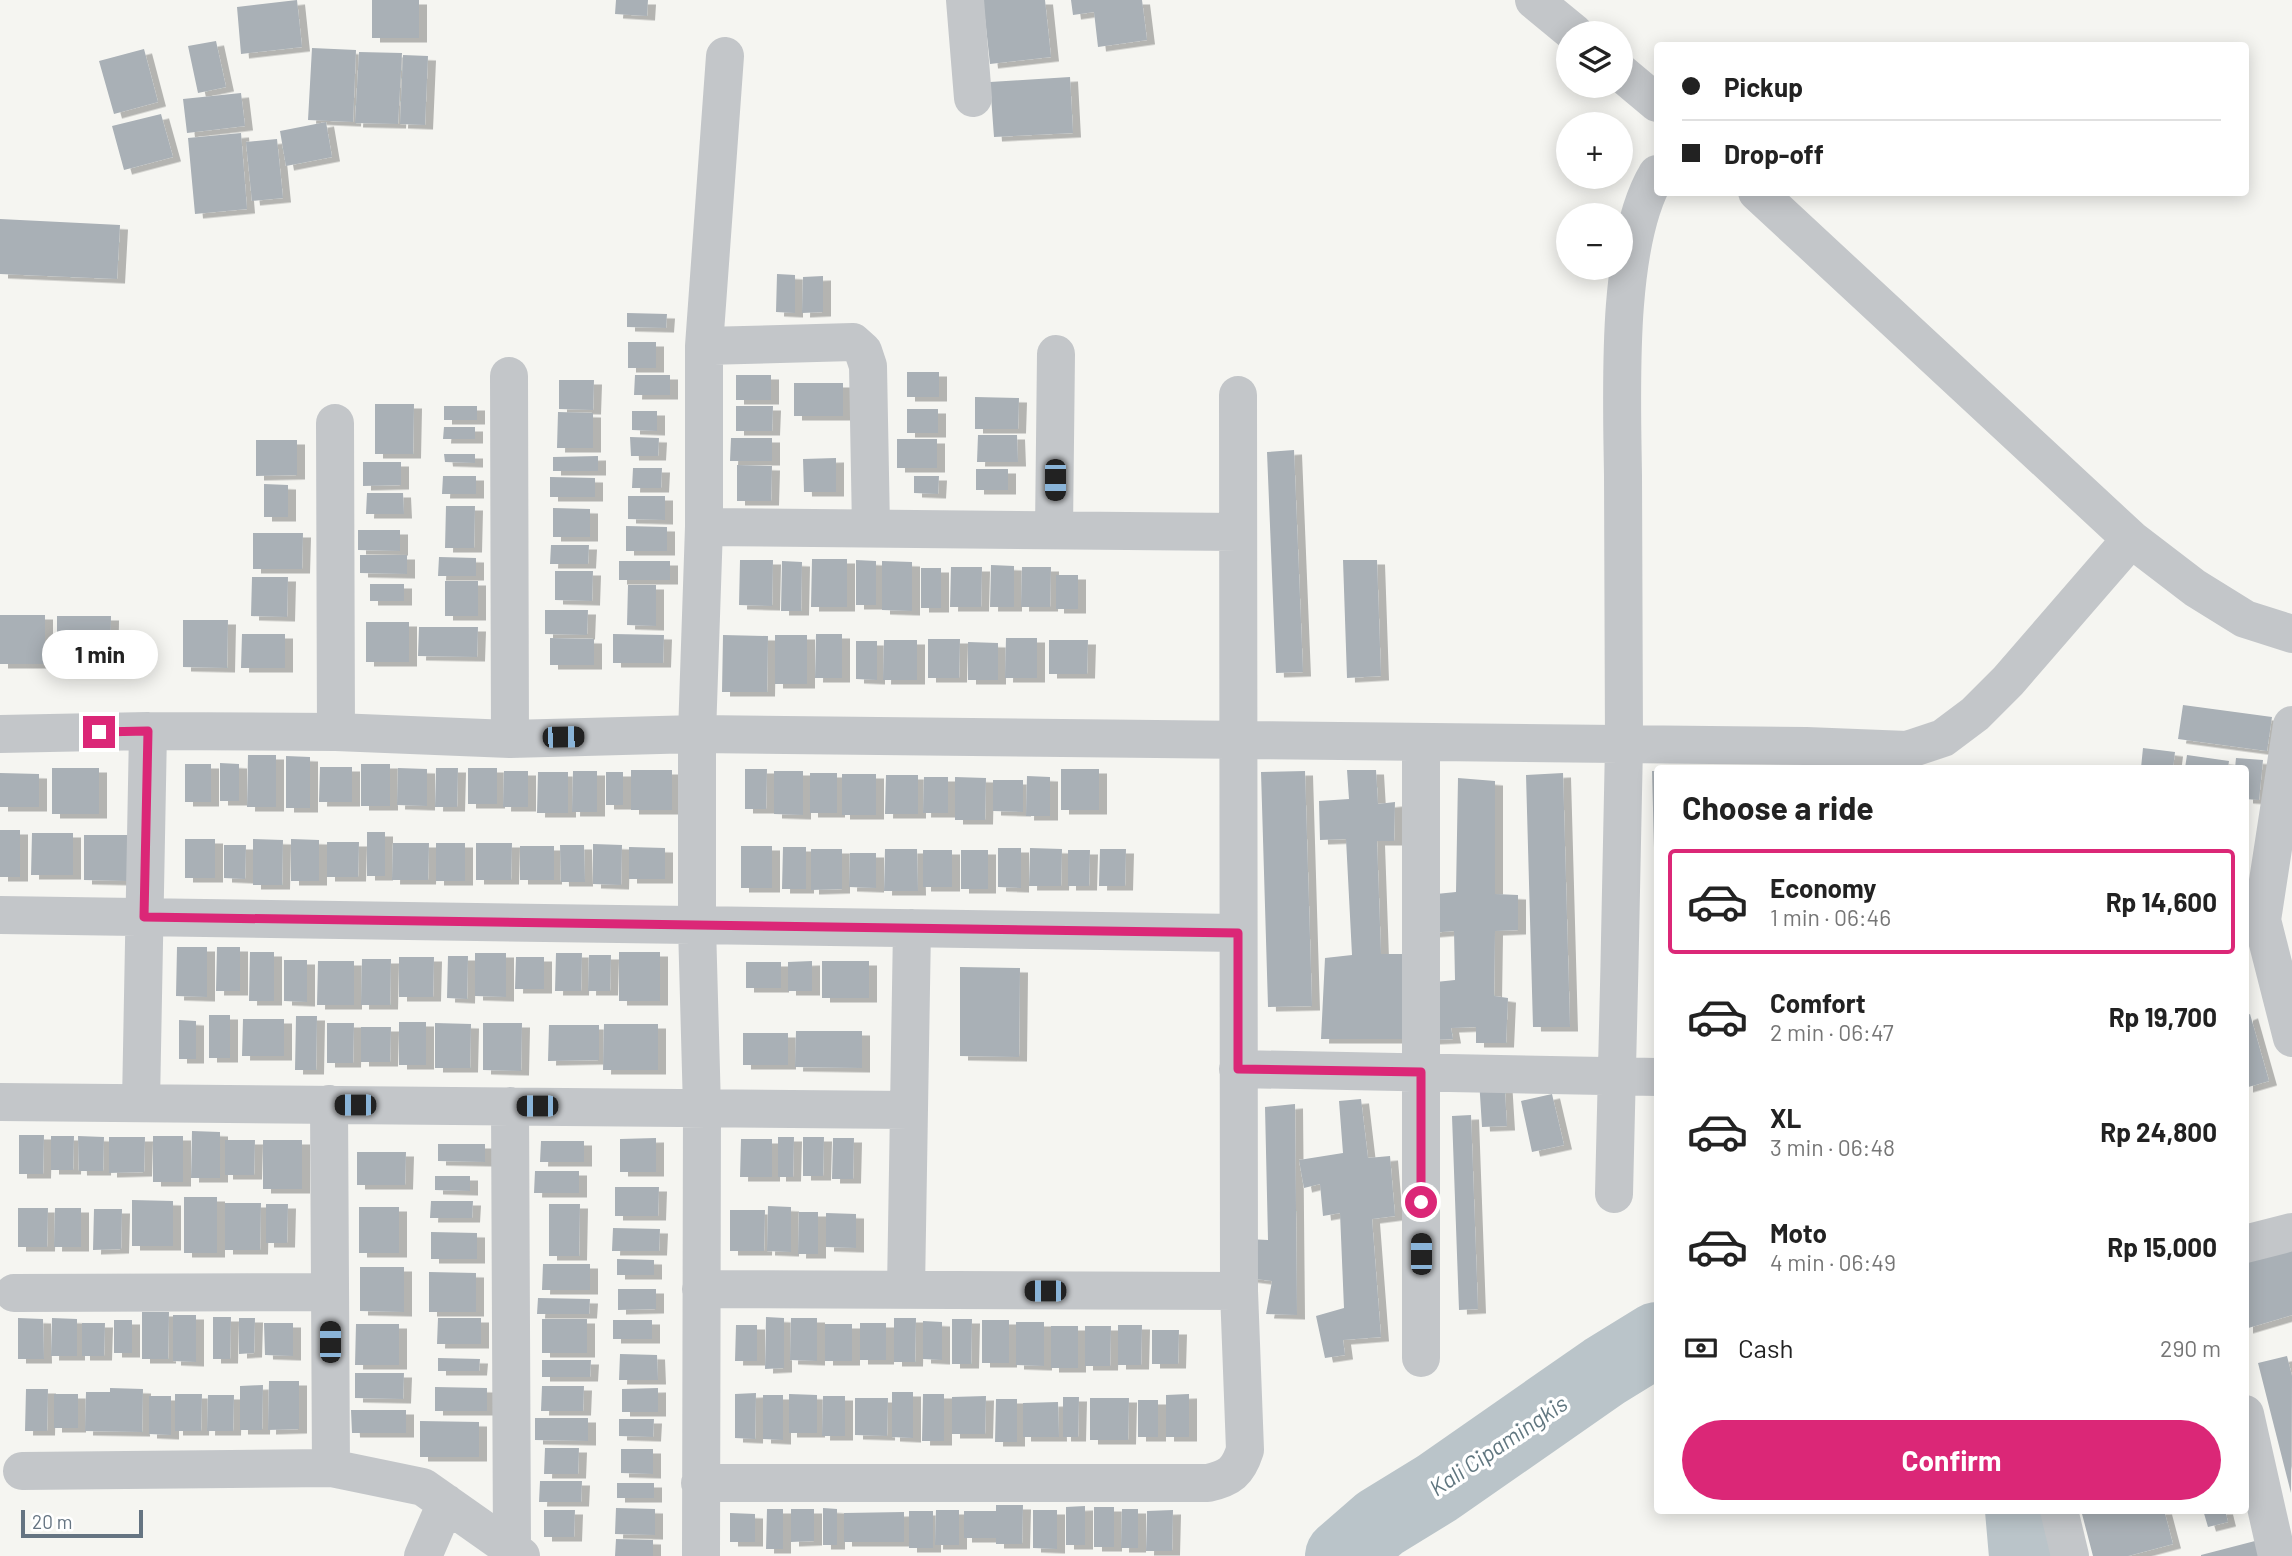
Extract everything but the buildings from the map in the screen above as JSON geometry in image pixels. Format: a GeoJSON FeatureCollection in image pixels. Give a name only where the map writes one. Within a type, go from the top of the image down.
{"type":"FeatureCollection","features":[{"type":"Feature","properties":{"kind":"street"},"geometry":{"type":"LineString","coordinates":[[965,0],[973,98]]}},
{"type":"Feature","properties":{"kind":"street"},"geometry":{"type":"LineString","coordinates":[[1534,0],[1559,21]]}},
{"type":"Feature","properties":{"kind":"street"},"geometry":{"type":"LineString","coordinates":[[701,1556],[702,1108],[696,734],[704,527],[704,346],[725,57]]}},
{"type":"Feature","properties":{"kind":"street"},"geometry":{"type":"LineString","coordinates":[[1633,83],[1654,100]]}},
{"type":"Feature","properties":{"kind":"street"},"geometry":{"type":"LineString","coordinates":[[1614,1194],[1624,745],[1622,384],[1628,274],[1637,227],[1654,179]]}},
{"type":"Feature","properties":{"kind":"street"},"geometry":{"type":"LineString","coordinates":[[1761,196],[2131,539],[2195,589],[2245,619],[2292,634]]}},
{"type":"Feature","properties":{"kind":"street"},"geometry":{"type":"LineString","coordinates":[[704,346],[853,342],[863,351],[868,366],[870,528]]}},
{"type":"Feature","properties":{"kind":"street"},"geometry":{"type":"LineString","coordinates":[[1054,530],[1056,354]]}},
{"type":"Feature","properties":{"kind":"street"},"geometry":{"type":"LineString","coordinates":[[509,376],[510,739]]}},
{"type":"Feature","properties":{"kind":"street"},"geometry":{"type":"LineString","coordinates":[[700,1483],[1208,1483],[1233,1475],[1245,1450],[1238,1291],[1238,395]]}},
{"type":"Feature","properties":{"kind":"street"},"geometry":{"type":"LineString","coordinates":[[335,423],[336,732]]}},
{"type":"Feature","properties":{"kind":"street"},"geometry":{"type":"LineString","coordinates":[[704,527],[1238,532]]}},
{"type":"Feature","properties":{"kind":"street"},"geometry":{"type":"LineString","coordinates":[[0,734],[148,731],[336,732],[510,739],[696,734],[1238,740],[1624,745],[1807,757],[1908,750],[1943,738],[1975,714],[2008,681],[2131,539]]}},
{"type":"Feature","properties":{"kind":"street"},"geometry":{"type":"LineString","coordinates":[[2292,724],[2266,920],[2292,1038]]}},
{"type":"Feature","properties":{"kind":"street"},"geometry":{"type":"LineString","coordinates":[[141,1103],[148,731]]}},
{"type":"Feature","properties":{"kind":"street"},"geometry":{"type":"LineString","coordinates":[[1421,743],[1421,1358]]}},
{"type":"Feature","properties":{"kind":"street"},"geometry":{"type":"LineString","coordinates":[[0,915],[1238,933]]}},
{"type":"Feature","properties":{"kind":"street"},"geometry":{"type":"LineString","coordinates":[[906,1290],[912,928]]}},
{"type":"Feature","properties":{"kind":"street"},"geometry":{"type":"LineString","coordinates":[[1238,1069],[1654,1077]]}},
{"type":"Feature","properties":{"kind":"street"},"geometry":{"type":"LineString","coordinates":[[0,1102],[909,1110]]}},
{"type":"Feature","properties":{"kind":"street"},"geometry":{"type":"LineString","coordinates":[[329,1104],[331,1468]]}},
{"type":"Feature","properties":{"kind":"street"},"geometry":{"type":"LineString","coordinates":[[510,1106],[517,1553]]}},
{"type":"Feature","properties":{"kind":"street"},"geometry":{"type":"LineString","coordinates":[[2249,1243],[2292,1232]]}},
{"type":"Feature","properties":{"kind":"street"},"geometry":{"type":"LineString","coordinates":[[701,1289],[1238,1291]]}},
{"type":"Feature","properties":{"kind":"street"},"geometry":{"type":"LineString","coordinates":[[14,1293],[330,1292]]}},
{"type":"Feature","properties":{"kind":"street"},"geometry":{"type":"LineString","coordinates":[[2249,1432],[2277,1556]]}},
{"type":"Feature","properties":{"kind":"street"},"geometry":{"type":"LineString","coordinates":[[22,1471],[331,1468],[423,1487],[517,1553]]}},
{"type":"Feature","properties":{"kind":"street"},"geometry":{"type":"LineString","coordinates":[[423,1556],[446,1503]]}},
{"type":"Feature","properties":{"kind":"street"},"geometry":{"type":"LineString","coordinates":[[2060,1514],[2070,1556]]}},
{"type":"Feature","properties":{"kind":"waterway","name":"Kali Cipamingkis"},"geometry":{"type":"LineString","coordinates":[[1342,1556],[1380,1523],[1437,1488],[1605,1371],[1654,1341]]}},
{"type":"Feature","properties":{"kind":"waterway","name":"Kali Cipamingkis"},"geometry":{"type":"LineString","coordinates":[[2022,1514],[2026,1556]]}},
{"type":"Feature","properties":{"kind":"route"},"geometry":{"type":"LineString","coordinates":[[99,732],[148,731],[144,917],[1238,933],[1238,1069],[1421,1072],[1421,1202]]}}]}
